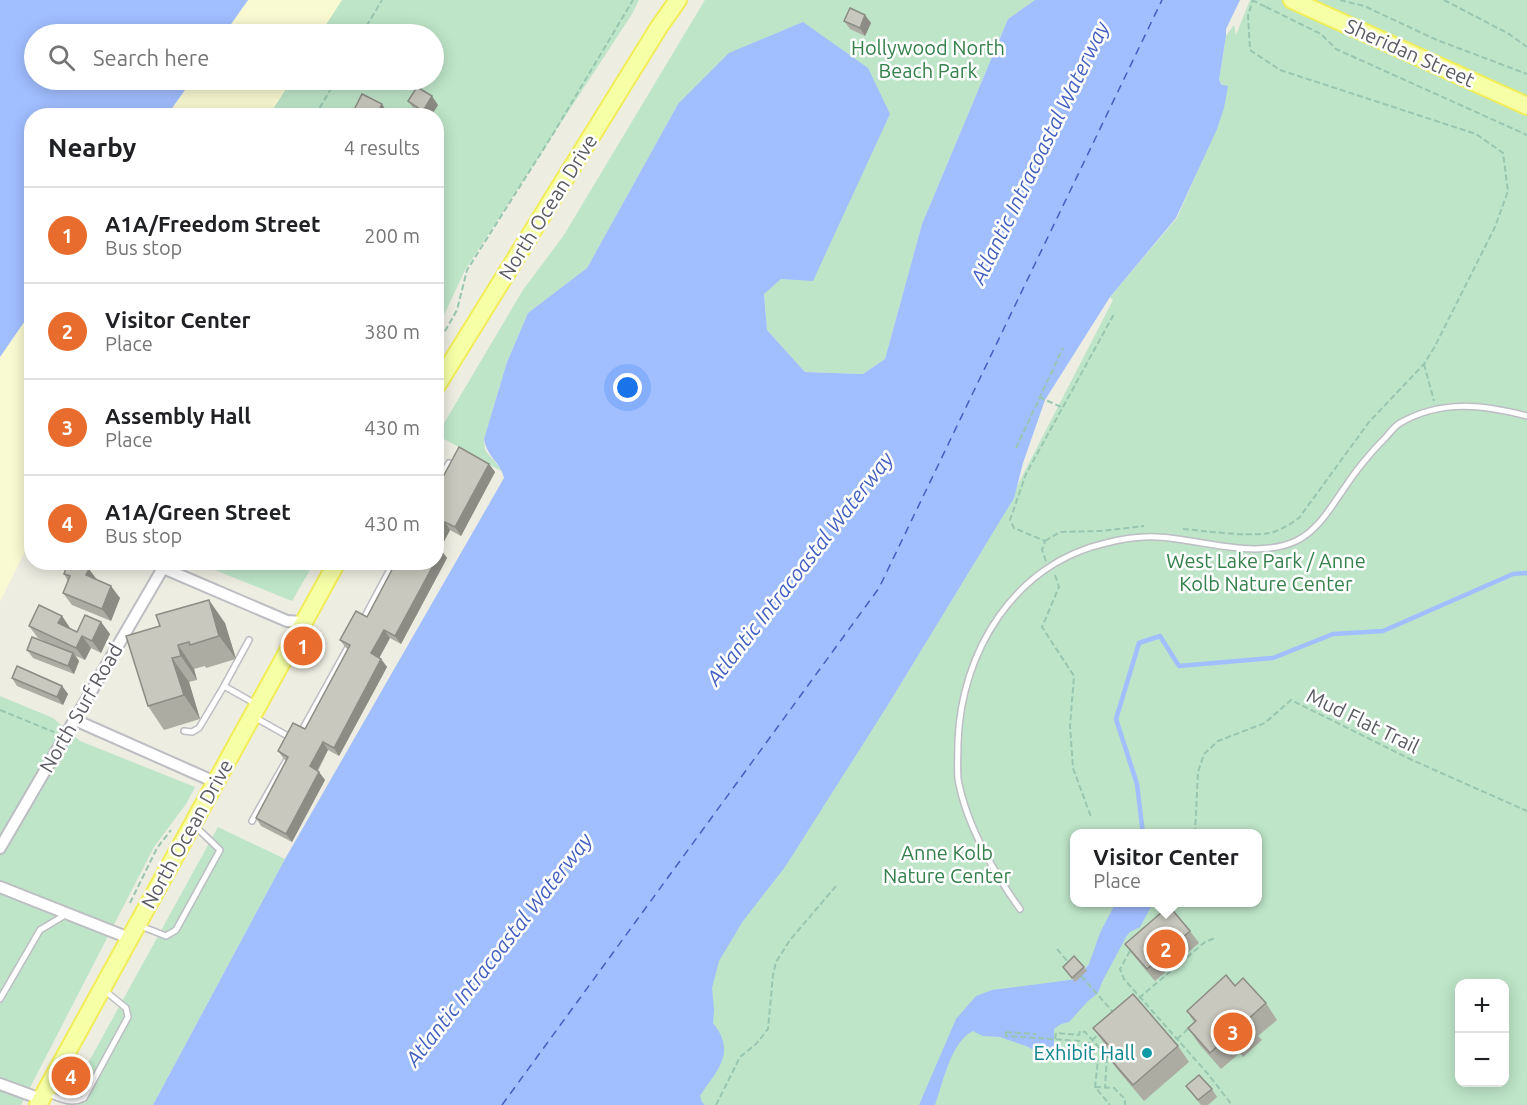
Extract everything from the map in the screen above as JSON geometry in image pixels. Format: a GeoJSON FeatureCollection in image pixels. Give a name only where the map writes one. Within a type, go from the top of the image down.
{"type":"FeatureCollection","features":[{"type":"Feature","properties":{"kind":"main road","name":"North Ocean Drive"},"geometry":{"type":"LineString","coordinates":[[659,27],[670,0]]}},
{"type":"Feature","properties":{"kind":"main road","name":"North Ocean Drive"},"geometry":{"type":"LineString","coordinates":[[444,374],[678,0]]}},
{"type":"Feature","properties":{"kind":"main road","name":"Sheridan Street"},"geometry":{"type":"LineString","coordinates":[[1292,0],[1527,105]]}},
{"type":"Feature","properties":{"kind":"main road","name":"North Ocean Drive"},"geometry":{"type":"LineString","coordinates":[[41,1099],[332,570]]}},
{"type":"Feature","properties":{"kind":"street","name":"North Surf Road"},"geometry":{"type":"LineString","coordinates":[[0,848],[162,570]]}},
{"type":"Feature","properties":{"kind":"street","name":"North Surf Road"},"geometry":{"type":"LineString","coordinates":[[168,570],[287,621],[302,622]]}},
{"type":"Feature","properties":{"kind":"street"},"geometry":{"type":"LineString","coordinates":[[75,720],[215,782]]}},
{"type":"Feature","properties":{"kind":"street"},"geometry":{"type":"LineString","coordinates":[[0,887],[67,914],[133,932]]}},
{"type":"Feature","properties":{"kind":"street"},"geometry":{"type":"LineString","coordinates":[[0,1084],[41,1099]]}},
{"type":"Feature","properties":{"kind":"lane"},"geometry":{"type":"LineString","coordinates":[[1020,909],[988,860],[972,825],[958,779],[959,722],[968,682],[976,656],[990,627],[1006,605],[1050,567],[1078,553],[1106,543],[1156,537],[1262,549],[1280,548],[1299,540],[1316,527],[1362,461],[1398,423],[1436,408],[1467,405],[1527,416]]}},
{"type":"Feature","properties":{"kind":"lane"},"geometry":{"type":"LineString","coordinates":[[444,471],[449,463]]}},
{"type":"Feature","properties":{"kind":"lane"},"geometry":{"type":"LineString","coordinates":[[363,620],[390,570]]}},
{"type":"Feature","properties":{"kind":"lane"},"geometry":{"type":"LineString","coordinates":[[184,731],[192,732],[199,728],[249,640]]}},
{"type":"Feature","properties":{"kind":"lane"},"geometry":{"type":"LineString","coordinates":[[301,732],[347,649]]}},
{"type":"Feature","properties":{"kind":"lane"},"geometry":{"type":"LineString","coordinates":[[224,686],[294,740]]}},
{"type":"Feature","properties":{"kind":"lane"},"geometry":{"type":"LineString","coordinates":[[252,821],[286,761]]}},
{"type":"Feature","properties":{"kind":"lane"},"geometry":{"type":"LineString","coordinates":[[133,932],[166,936],[176,930],[220,850],[193,824]]}},
{"type":"Feature","properties":{"kind":"lane"},"geometry":{"type":"LineString","coordinates":[[0,999],[40,930],[67,914]]}},
{"type":"Feature","properties":{"kind":"lane"},"geometry":{"type":"LineString","coordinates":[[41,1099],[77,1102],[84,1098],[128,1017],[126,1008],[102,988]]}},
{"type":"Feature","properties":{"kind":"path"},"geometry":{"type":"LineString","coordinates":[[368,24],[382,0]]}},
{"type":"Feature","properties":{"kind":"path"},"geometry":{"type":"LineString","coordinates":[[444,333],[457,310],[467,270],[553,134],[633,0]]}},
{"type":"Feature","properties":{"kind":"path"},"geometry":{"type":"LineString","coordinates":[[1173,528],[1270,533],[1286,527],[1299,518],[1369,422],[1424,364],[1495,227],[1508,191],[1503,153],[1476,134],[1280,70],[1250,50],[1248,15],[1252,0],[1321,34],[1336,49],[1527,135]]}},
{"type":"Feature","properties":{"kind":"path"},"geometry":{"type":"LineString","coordinates":[[1340,0],[1364,6],[1437,40],[1527,74]]}},
{"type":"Feature","properties":{"kind":"path"},"geometry":{"type":"LineString","coordinates":[[1444,0],[1527,46]]}},
{"type":"Feature","properties":{"kind":"path"},"geometry":{"type":"LineString","coordinates":[[320,108],[330,90]]}},
{"type":"Feature","properties":{"kind":"path"},"geometry":{"type":"LineString","coordinates":[[1016,448],[1063,348]]}},
{"type":"Feature","properties":{"kind":"path"},"geometry":{"type":"LineString","coordinates":[[1424,364],[1436,408]]}},
{"type":"Feature","properties":{"kind":"path"},"geometry":{"type":"LineString","coordinates":[[1039,397],[1061,407]]}},
{"type":"Feature","properties":{"kind":"path"},"geometry":{"type":"LineString","coordinates":[[1045,541],[1060,532],[1149,527]]}},
{"type":"Feature","properties":{"kind":"path","name":"Mud Flat Trail"},"geometry":{"type":"LineString","coordinates":[[1195,829],[1198,772],[1204,753],[1218,741],[1265,723],[1291,700],[1412,760],[1527,811]]}},
{"type":"Feature","properties":{"kind":"path"},"geometry":{"type":"LineString","coordinates":[[0,710],[65,736]]}},
{"type":"Feature","properties":{"kind":"path"},"geometry":{"type":"LineString","coordinates":[[716,1105],[740,1057],[756,1044],[768,1029],[776,962],[790,940],[836,886]]}},
{"type":"Feature","properties":{"kind":"path"},"geometry":{"type":"LineString","coordinates":[[1166,911],[1168,907]]}},
{"type":"Feature","properties":{"kind":"path"},"geometry":{"type":"LineString","coordinates":[[1132,1004],[1204,942],[1215,938]]}},
{"type":"Feature","properties":{"kind":"path"},"geometry":{"type":"LineString","coordinates":[[1135,944],[1120,969],[1124,979],[1232,1105]]}},
{"type":"Feature","properties":{"kind":"path"},"geometry":{"type":"LineString","coordinates":[[1057,949],[1072,966]]}},
{"type":"Feature","properties":{"kind":"path"},"geometry":{"type":"LineString","coordinates":[[1080,975],[1117,1018]]}},
{"type":"Feature","properties":{"kind":"path"},"geometry":{"type":"LineString","coordinates":[[1177,1039],[1193,1024]]}},
{"type":"Feature","properties":{"kind":"path"},"geometry":{"type":"LineString","coordinates":[[1055,1039],[1056,1033],[1079,1035],[1080,1031],[1085,1032],[1107,1056],[1105,1087]]}},
{"type":"Feature","properties":{"kind":"path"},"geometry":{"type":"LineString","coordinates":[[1036,1034],[1006,1032],[1006,1036],[1080,1041],[1098,1060],[1095,1087],[1110,1105]]}},
{"type":"Feature","properties":{"kind":"path"},"geometry":{"type":"LineString","coordinates":[[1085,1046],[1101,1032]]}},
{"type":"Feature","properties":{"kind":"path"},"geometry":{"type":"LineString","coordinates":[[1095,1087],[1114,1088],[1125,1099],[1125,1105]]}},
{"type":"Feature","properties":{"kind":"green space"},"geometry":{"type":"Polygon","coordinates":[[[248,0],[639,0],[465,270],[444,315],[444,108],[173,108],[185,90],[444,90],[444,24],[231,24],[248,0]]]}},
{"type":"Feature","properties":{"kind":"green space","name":"Hollywood North Beach Park"},"geometry":{"type":"Polygon","coordinates":[[[705,0],[1035,0],[1008,19],[922,224],[885,359],[863,374],[805,372],[767,330],[764,293],[781,279],[868,160],[890,114],[678,104],[587,268],[528,313],[507,362],[484,439],[485,450],[503,472],[444,439],[444,423],[523,290],[564,235],[705,0]]]}},
{"type":"Feature","properties":{"kind":"green space","name":"West Lake Park / Anne Kolb Nature Center"},"geometry":{"type":"Polygon","coordinates":[[[1250,0],[1527,0],[1527,1105],[600,1105],[891,700],[997,525],[1113,300],[1110,297],[1177,218],[1209,145],[1222,84],[1219,80],[1226,36],[1234,25],[1236,35],[1250,0]]]}},
{"type":"Feature","properties":{"kind":"green space"},"geometry":{"type":"Polygon","coordinates":[[[214,570],[310,570],[292,601],[214,570]]]}},
{"type":"Feature","properties":{"kind":"green space"},"geometry":{"type":"Polygon","coordinates":[[[0,696],[53,718],[80,741],[195,787],[186,804],[154,847],[21,1105],[0,1105],[0,696]]]}},
{"type":"Feature","properties":{"kind":"green space"},"geometry":{"type":"Polygon","coordinates":[[[218,827],[285,859],[153,1105],[65,1105],[218,827]]]}},
{"type":"Feature","properties":{"kind":"sand"},"geometry":{"type":"Polygon","coordinates":[[[248,0],[342,0],[326,24],[231,24],[248,0]]]}},
{"type":"Feature","properties":{"kind":"sand"},"geometry":{"type":"Polygon","coordinates":[[[185,90],[285,90],[274,108],[173,108],[185,90]]]}},
{"type":"Feature","properties":{"kind":"sand"},"geometry":{"type":"Polygon","coordinates":[[[24,322],[24,553],[0,602],[0,357],[24,322]]]}},
{"type":"Feature","properties":{"kind":"water"},"geometry":{"type":"Polygon","coordinates":[[[0,0],[248,0],[231,24],[24,24],[24,90],[185,90],[172,108],[24,108],[24,322],[0,357],[0,0]]]}},
{"type":"Feature","properties":{"kind":"water","name":"Atlantic Intracoastal Waterway"},"geometry":{"type":"Polygon","coordinates":[[[1035,0],[1240,0],[1226,29],[1219,80],[1222,85],[1228,86],[1224,108],[1217,129],[1176,218],[1110,297],[1045,400],[1023,463],[1014,498],[891,700],[785,867],[743,921],[719,961],[712,988],[713,1023],[720,1034],[724,1052],[718,1069],[700,1096],[705,1105],[153,1105],[285,859],[504,478],[488,451],[484,439],[507,362],[528,313],[587,268],[678,104],[729,53],[803,22],[868,68],[890,114],[813,281],[781,279],[764,294],[767,330],[805,372],[863,374],[885,359],[922,224],[1008,19],[1035,0]]]}},
{"type":"Feature","properties":{"kind":"water"},"geometry":{"type":"Polygon","coordinates":[[[1113,907],[1151,907],[1140,927],[1126,937],[1098,993],[1069,1022],[1054,1029],[1054,1050],[1050,1054],[1044,1055],[1000,1037],[983,1036],[973,1031],[965,1036],[953,1053],[935,1105],[919,1105],[956,1019],[976,996],[992,990],[1077,979],[1089,964],[1100,933],[1113,907]]]}},
{"type":"Feature","properties":{"kind":"building"},"geometry":{"type":"Polygon","coordinates":[[[850,8],[865,15],[860,28],[844,21],[850,8]]]}},
{"type":"Feature","properties":{"kind":"building"},"geometry":{"type":"Polygon","coordinates":[[[415,90],[422,90],[432,96],[425,108],[418,108],[408,101],[415,90]]]}},
{"type":"Feature","properties":{"kind":"building"},"geometry":{"type":"Polygon","coordinates":[[[362,94],[382,104],[380,108],[355,108],[362,94]]]}},
{"type":"Feature","properties":{"kind":"building"},"geometry":{"type":"Polygon","coordinates":[[[459,447],[489,464],[455,527],[445,522],[444,524],[444,475],[459,447]]]}},
{"type":"Feature","properties":{"kind":"building"},"geometry":{"type":"Polygon","coordinates":[[[65,570],[88,570],[86,575],[111,586],[102,609],[63,593],[70,576],[64,574],[65,570]]]}},
{"type":"Feature","properties":{"kind":"building"},"geometry":{"type":"Polygon","coordinates":[[[392,570],[431,570],[395,636],[384,630],[371,653],[381,659],[334,748],[323,742],[310,766],[319,772],[286,834],[256,818],[288,757],[278,751],[293,723],[305,729],[350,645],[340,640],[356,611],[367,617],[392,570]]]}},
{"type":"Feature","properties":{"kind":"building"},"geometry":{"type":"Polygon","coordinates":[[[209,600],[219,636],[190,645],[189,642],[178,645],[181,656],[172,658],[184,695],[148,706],[126,636],[160,626],[156,615],[209,600]]]}},
{"type":"Feature","properties":{"kind":"building"},"geometry":{"type":"Polygon","coordinates":[[[39,605],[62,616],[58,623],[77,632],[85,615],[101,622],[92,641],[82,636],[76,648],[29,626],[39,605]]]}},
{"type":"Feature","properties":{"kind":"building"},"geometry":{"type":"Polygon","coordinates":[[[32,637],[73,653],[68,666],[27,650],[32,637]]]}},
{"type":"Feature","properties":{"kind":"building"},"geometry":{"type":"Polygon","coordinates":[[[17,666],[62,686],[57,697],[12,678],[17,666]]]}},
{"type":"Feature","properties":{"kind":"building"},"geometry":{"type":"Polygon","coordinates":[[[1168,907],[1190,931],[1147,969],[1125,944],[1168,907]]]}},
{"type":"Feature","properties":{"kind":"building"},"geometry":{"type":"Polygon","coordinates":[[[1074,956],[1084,967],[1072,978],[1063,967],[1074,956]]]}},
{"type":"Feature","properties":{"kind":"building"},"geometry":{"type":"Polygon","coordinates":[[[1226,975],[1235,986],[1243,978],[1266,1003],[1247,1020],[1250,1024],[1232,1041],[1228,1036],[1210,1053],[1188,1028],[1196,1021],[1187,1011],[1226,975]]]}},
{"type":"Feature","properties":{"kind":"building","name":"Exhibit Hall"},"geometry":{"type":"Polygon","coordinates":[[[1133,994],[1178,1046],[1133,1085],[1105,1053],[1111,1048],[1093,1028],[1133,994]]]}},
{"type":"Feature","properties":{"kind":"building"},"geometry":{"type":"Polygon","coordinates":[[[1199,1075],[1212,1089],[1198,1100],[1186,1086],[1199,1075]]]}},
{"type":"Feature","properties":{"kind":"waterway"},"geometry":{"type":"LineString","coordinates":[[1142,829],[1137,784],[1116,719],[1139,643],[1160,636],[1179,666],[1273,658],[1333,634],[1383,631],[1513,574],[1527,573]]}},
{"type":"Feature","properties":{"kind":"ferry route"},"geometry":{"type":"LineString","coordinates":[[502,1105],[879,588],[1162,0]]}},
{"type":"Feature","properties":{"kind":"place","name":"A1A/Freedom Street"},"geometry":{"type":"Point","coordinates":[303,646]}},
{"type":"Feature","properties":{"kind":"place","name":"Visitor Center"},"geometry":{"type":"Point","coordinates":[1166,949]}},
{"type":"Feature","properties":{"kind":"place","name":"Assembly Hall"},"geometry":{"type":"Point","coordinates":[1233,1032]}},
{"type":"Feature","properties":{"kind":"place","name":"Exhibit Hall"},"geometry":{"type":"Point","coordinates":[1147,1053]}},
{"type":"Feature","properties":{"kind":"place","name":"A1A/Green Street"},"geometry":{"type":"Point","coordinates":[71,1076]}},
{"type":"Feature","properties":{"kind":"park label","name":"Anne Kolb Nature Center"},"geometry":{"type":"Point","coordinates":[947,864]}}]}
